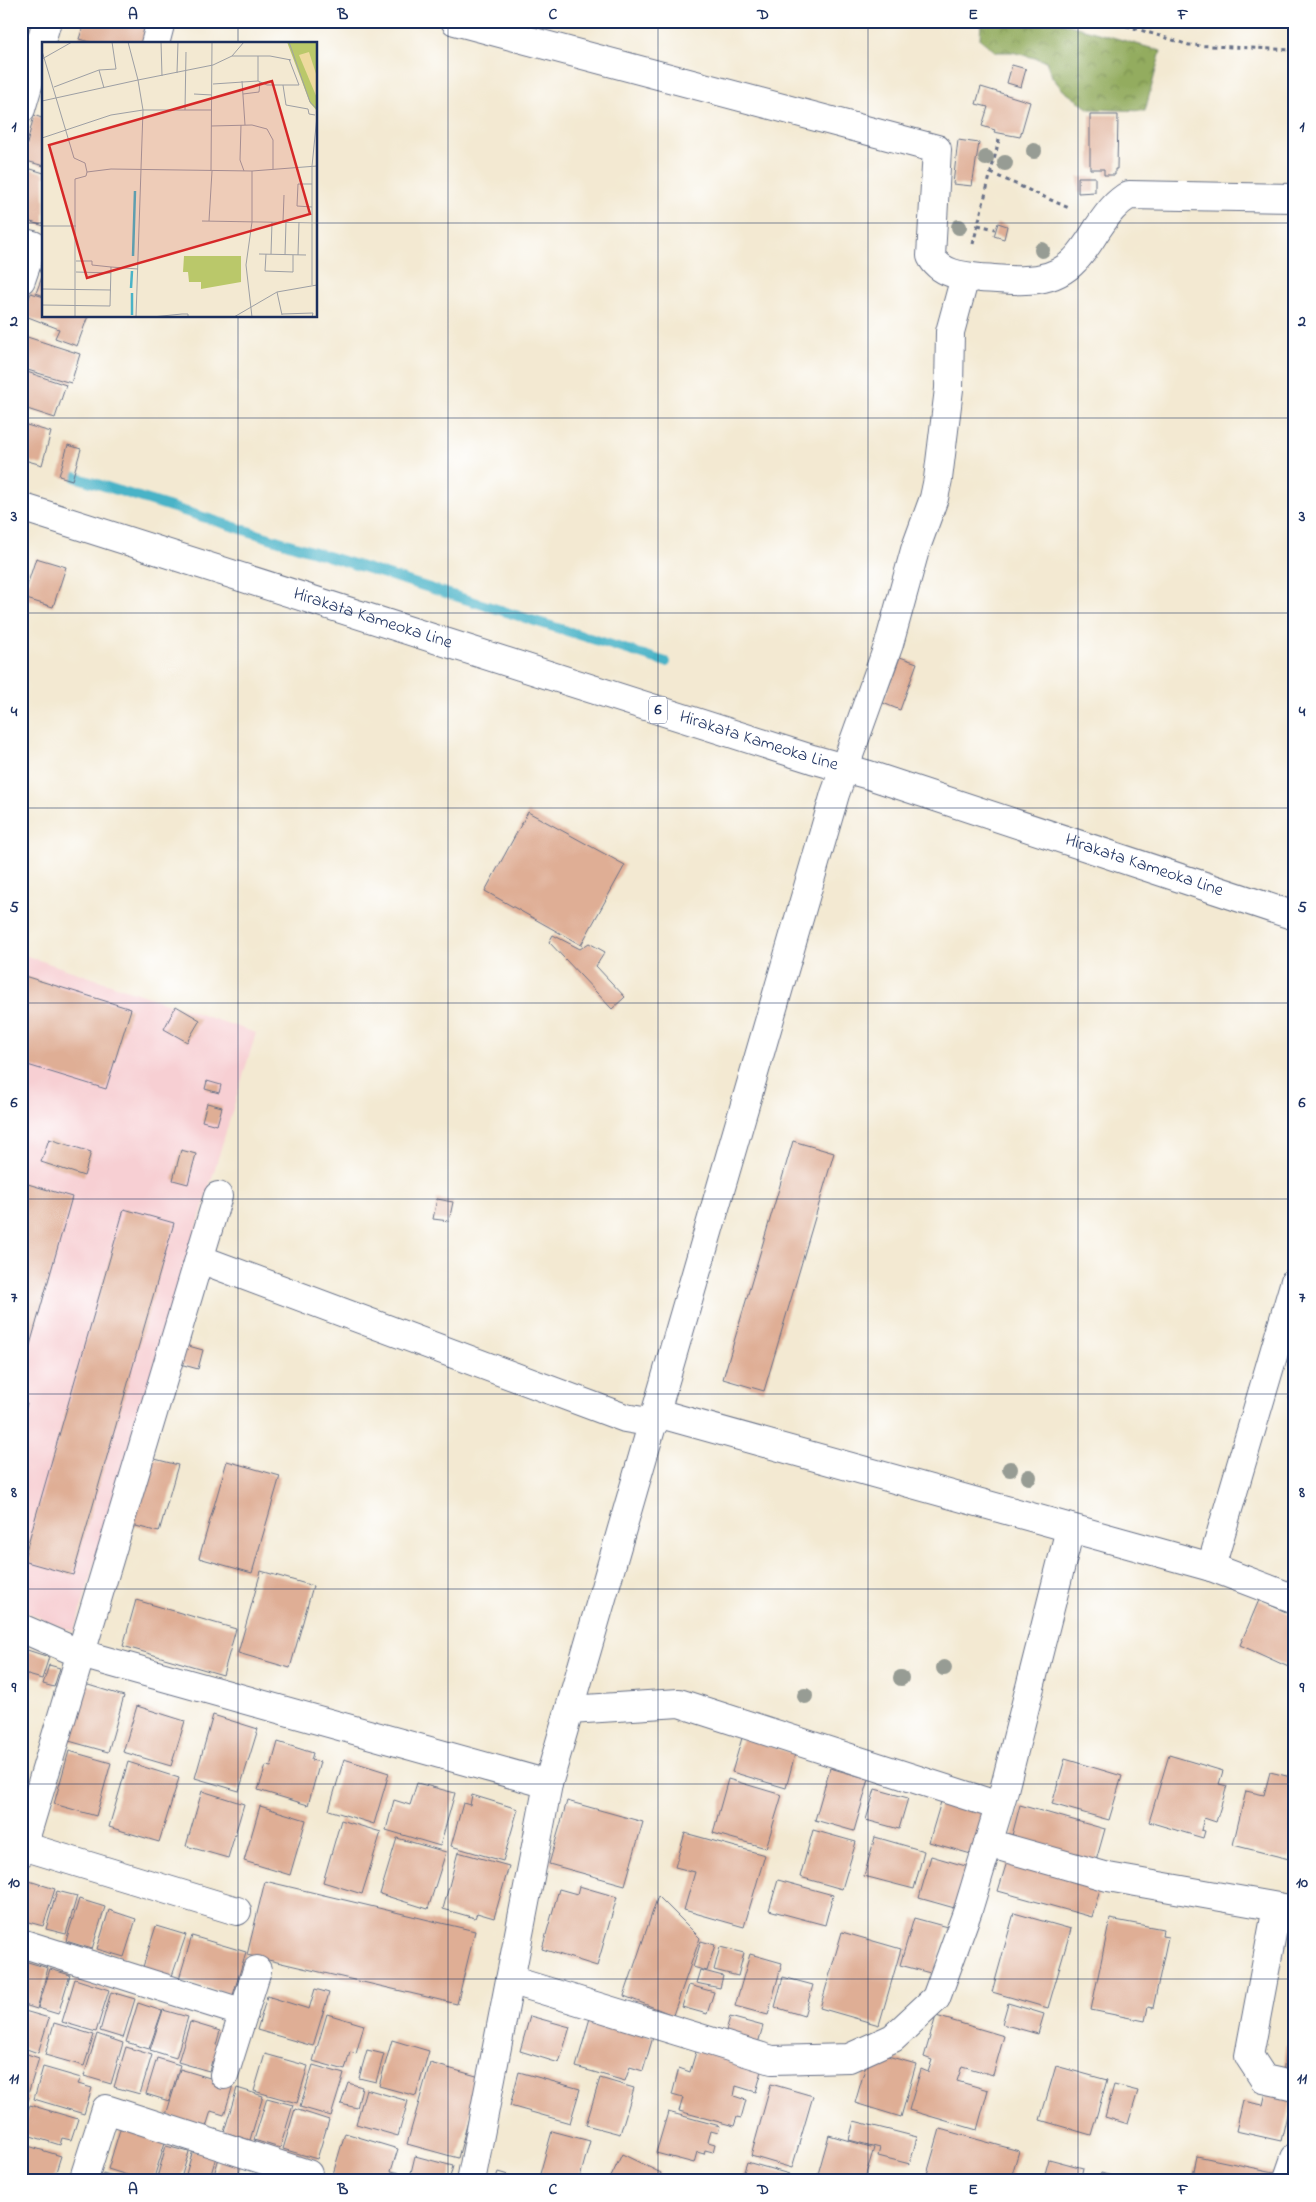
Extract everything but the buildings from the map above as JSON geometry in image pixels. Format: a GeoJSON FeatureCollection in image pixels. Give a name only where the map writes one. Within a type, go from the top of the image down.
{"type":"FeatureCollection","features":[{"type":"Feature","properties":{"kind":"street"},"geometry":{"type":"LineString","coordinates":[[21,109],[47,21]]}},
{"type":"Feature","properties":{"kind":"street"},"geometry":{"type":"LineString","coordinates":[[156,42],[161,21]]}},
{"type":"Feature","properties":{"kind":"street"},"geometry":{"type":"LineString","coordinates":[[455,21],[509,28],[936,149],[931,256],[940,269],[965,277],[1026,280],[1054,275],[1077,258],[1115,205],[1129,195],[1295,198]]}},
{"type":"Feature","properties":{"kind":"street"},"geometry":{"type":"LineString","coordinates":[[21,280],[33,246]]}},
{"type":"Feature","properties":{"kind":"street"},"geometry":{"type":"LineString","coordinates":[[471,2181],[548,1784],[656,1418],[835,794],[890,644],[915,550],[934,498],[949,389],[950,332],[965,277]]}},
{"type":"Feature","properties":{"kind":"street","name":"Hirakata Kameoka Line"},"geometry":{"type":"LineString","coordinates":[[21,507],[844,768],[1295,916]]}},
{"type":"Feature","properties":{"kind":"street"},"geometry":{"type":"LineString","coordinates":[[218,1196],[82,1654],[23,1841],[237,1911]]}},
{"type":"Feature","properties":{"kind":"street"},"geometry":{"type":"LineString","coordinates":[[200,1259],[625,1418],[656,1418],[1211,1567],[1295,1599]]}},
{"type":"Feature","properties":{"kind":"street"},"geometry":{"type":"LineString","coordinates":[[1211,1567],[1287,1337],[1295,1281]]}},
{"type":"Feature","properties":{"kind":"street"},"geometry":{"type":"LineString","coordinates":[[510,1980],[772,2060],[849,2058],[893,2038],[936,1998],[968,1910],[999,1806],[1070,1529]]}},
{"type":"Feature","properties":{"kind":"street"},"geometry":{"type":"LineString","coordinates":[[21,1628],[82,1654],[548,1784]]}},
{"type":"Feature","properties":{"kind":"street"},"geometry":{"type":"LineString","coordinates":[[570,1710],[679,1703],[999,1806]]}},
{"type":"Feature","properties":{"kind":"street"},"geometry":{"type":"LineString","coordinates":[[988,1843],[1108,1877],[1286,1909],[1249,2056],[1264,2079],[1295,2086]]}},
{"type":"Feature","properties":{"kind":"street"},"geometry":{"type":"LineString","coordinates":[[21,1943],[244,2013]]}},
{"type":"Feature","properties":{"kind":"street"},"geometry":{"type":"LineString","coordinates":[[224,2075],[257,1970]]}},
{"type":"Feature","properties":{"kind":"street"},"geometry":{"type":"LineString","coordinates":[[83,2181],[106,2109],[308,2174],[306,2181]]}},
{"type":"Feature","properties":{"kind":"street"},"geometry":{"type":"LineString","coordinates":[[1287,2181],[1295,2158]]}},
{"type":"Feature","properties":{"kind":"path"},"geometry":{"type":"LineString","coordinates":[[1111,21],[1189,45],[1295,50]]}},
{"type":"Feature","properties":{"kind":"path"},"geometry":{"type":"LineString","coordinates":[[965,277],[1000,136]]}},
{"type":"Feature","properties":{"kind":"path"},"geometry":{"type":"LineString","coordinates":[[991,173],[1101,223]]}},
{"type":"Feature","properties":{"kind":"path"},"geometry":{"type":"LineString","coordinates":[[978,224],[995,229]]}},
{"type":"Feature","properties":{"kind":"shaded area"},"geometry":{"type":"Polygon","coordinates":[[[21,954],[256,1033],[74,1632],[21,1610],[21,954]]]}},
{"type":"Feature","properties":{"kind":"green space"},"geometry":{"type":"Polygon","coordinates":[[[981,21],[1056,21],[1161,51],[1145,111],[1089,109],[1063,90],[1052,77],[1046,61],[1012,52],[996,52],[980,39],[981,21]]]}},
{"type":"Feature","properties":{"kind":"waterway"},"geometry":{"type":"LineString","coordinates":[[75,477],[666,662]]}}]}
